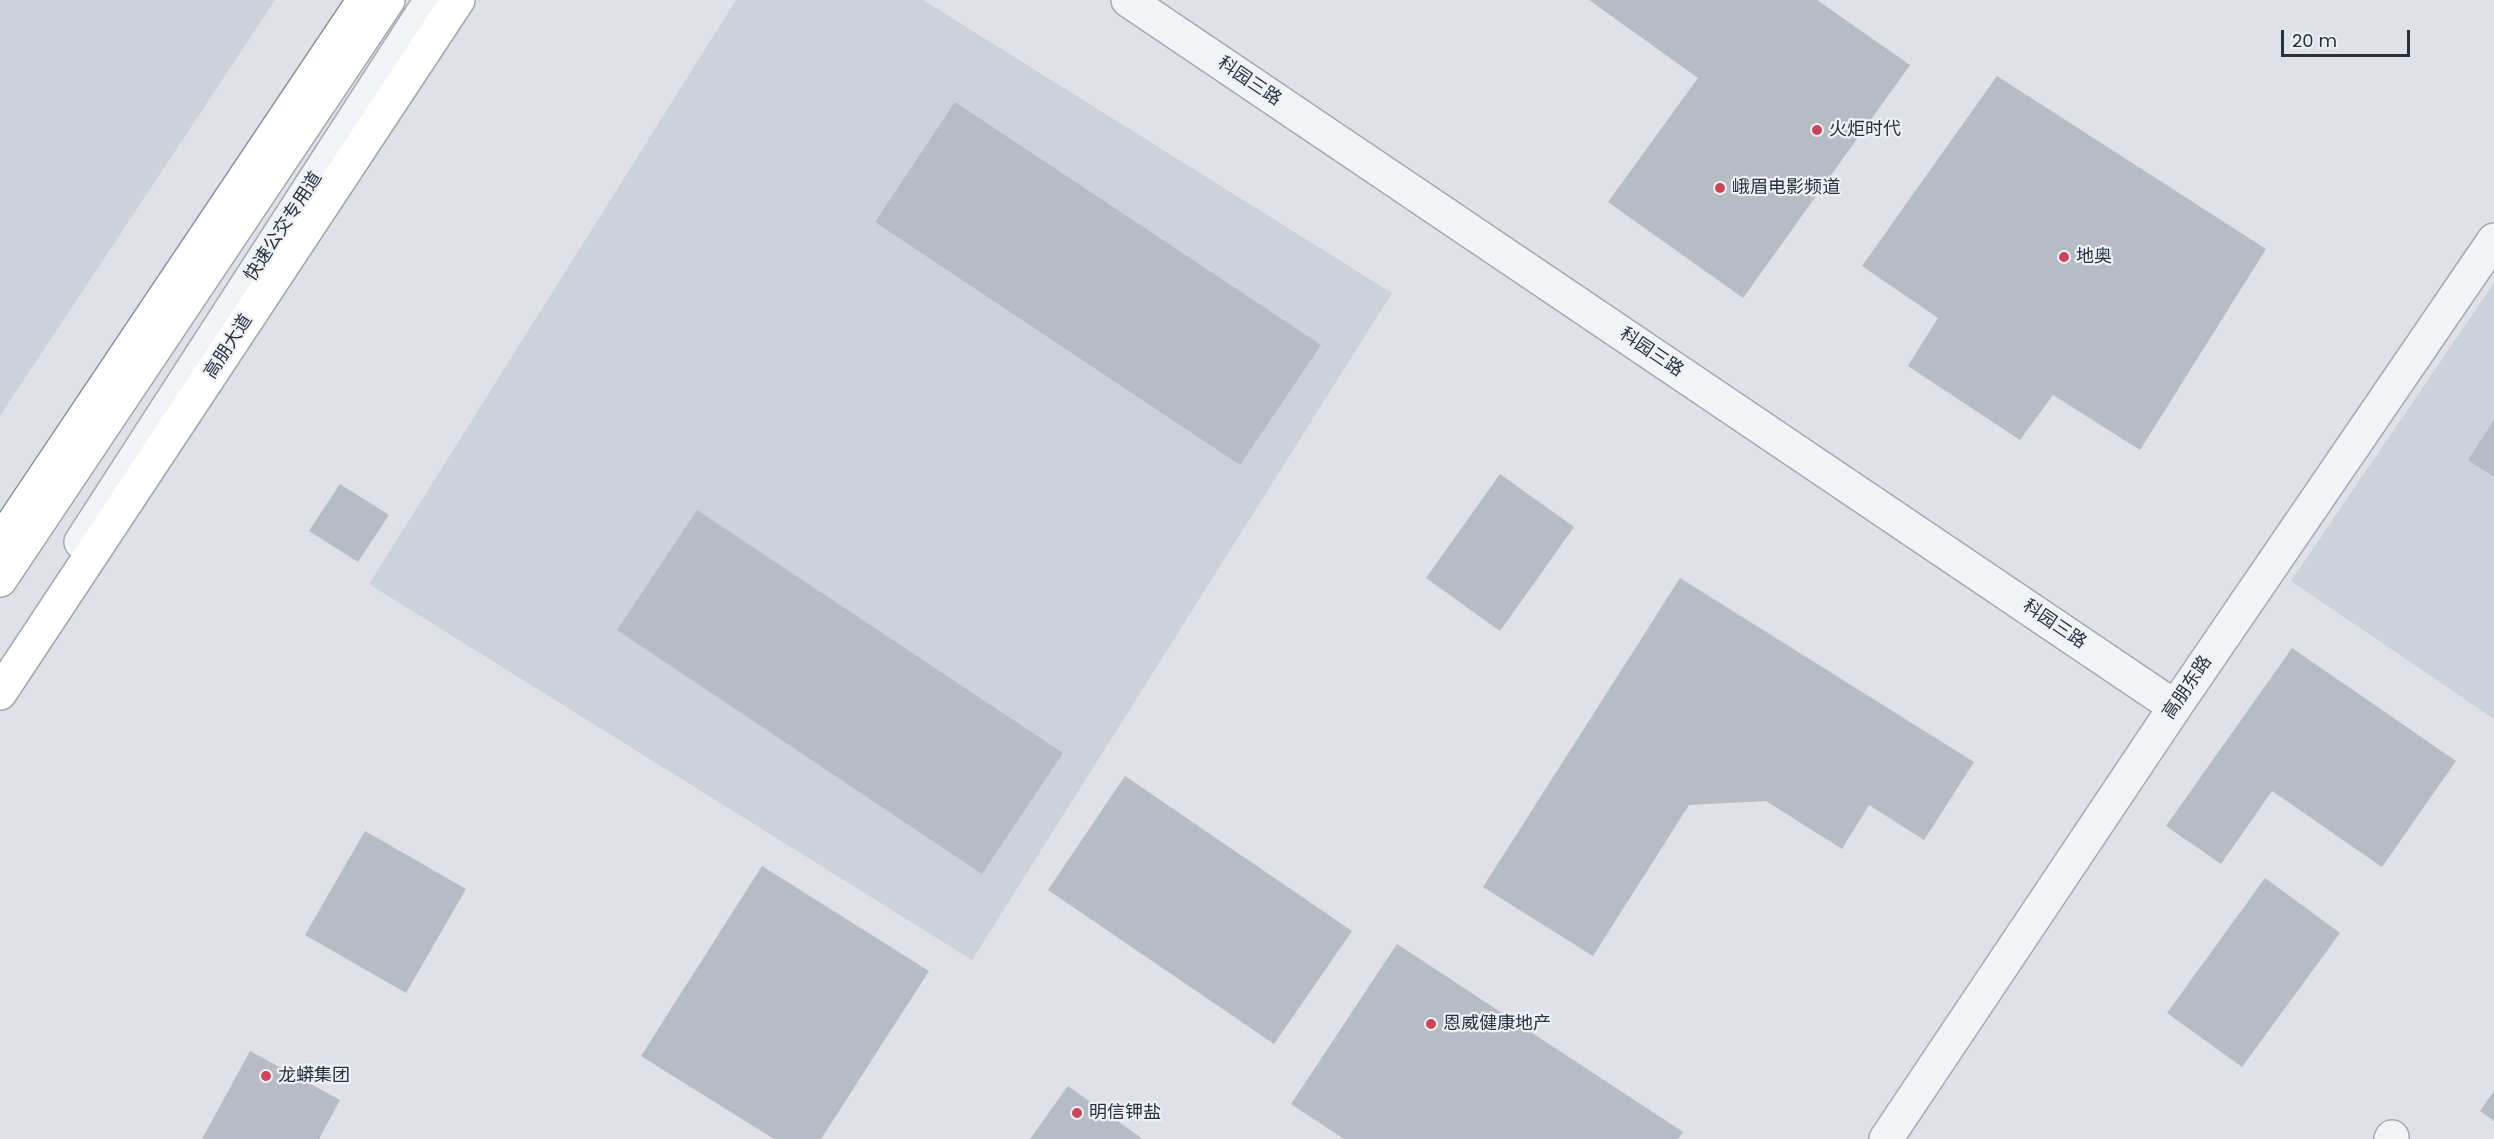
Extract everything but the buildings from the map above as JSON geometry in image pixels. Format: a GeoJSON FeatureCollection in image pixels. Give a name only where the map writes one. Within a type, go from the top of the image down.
{"type":"FeatureCollection","features":[{"type":"Feature","properties":{"kind":"main road"},"geometry":{"type":"LineString","coordinates":[[0,543],[364,0]]}},
{"type":"Feature","properties":{"kind":"main road"},"geometry":{"type":"LineString","coordinates":[[0,580],[387,0]]}},
{"type":"Feature","properties":{"kind":"main road","name":"高朋大道"},"geometry":{"type":"LineString","coordinates":[[0,693],[458,0]]}},
{"type":"Feature","properties":{"kind":"street","name":"快速公交专用道"},"geometry":{"type":"LineString","coordinates":[[0,667],[431,0]]}},
{"type":"Feature","properties":{"kind":"street","name":"科园三路"},"geometry":{"type":"LineString","coordinates":[[1128,0],[2175,707]]}},
{"type":"Feature","properties":{"kind":"street","name":"高朋东路"},"geometry":{"type":"LineString","coordinates":[[1887,1139],[2175,707],[2494,240]]}},
{"type":"Feature","properties":{"kind":"shaded area"},"geometry":{"type":"Polygon","coordinates":[[[0,0],[275,0],[0,416],[0,0]]]}},
{"type":"Feature","properties":{"kind":"shaded area"},"geometry":{"type":"Polygon","coordinates":[[[736,0],[923,0],[1392,293],[972,960],[369,584],[736,0]]]}},
{"type":"Feature","properties":{"kind":"shaded area"},"geometry":{"type":"Polygon","coordinates":[[[2494,283],[2494,719],[2291,581],[2494,283]]]}},
{"type":"Feature","properties":{"kind":"place","name":"火炬时代"},"geometry":{"type":"Point","coordinates":[1817,130]}},
{"type":"Feature","properties":{"kind":"place","name":"峨眉电影频道"},"geometry":{"type":"Point","coordinates":[1720,188]}},
{"type":"Feature","properties":{"kind":"place","name":"地奥"},"geometry":{"type":"Point","coordinates":[2064,257]}},
{"type":"Feature","properties":{"kind":"place","name":"恩威健康地产"},"geometry":{"type":"Point","coordinates":[1431,1024]}},
{"type":"Feature","properties":{"kind":"place","name":"龙蟒集团"},"geometry":{"type":"Point","coordinates":[266,1076]}},
{"type":"Feature","properties":{"kind":"place","name":"明信钾盐"},"geometry":{"type":"Point","coordinates":[1077,1113]}}]}
